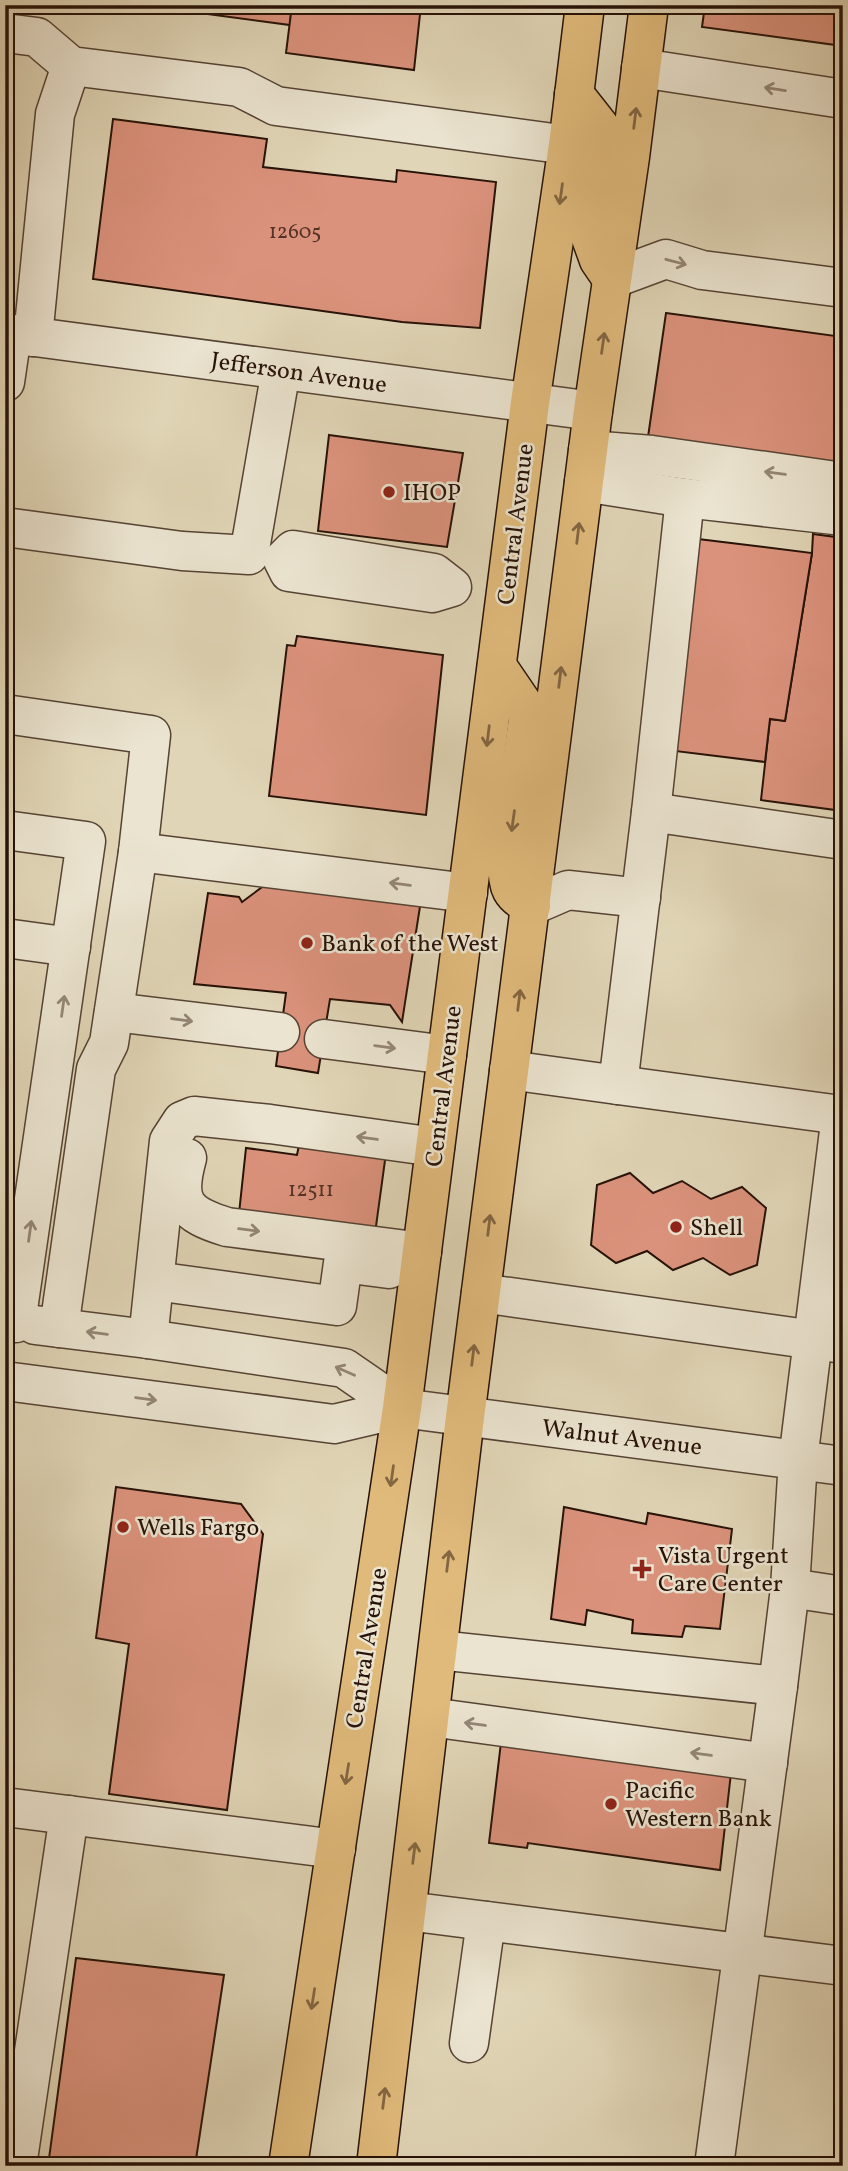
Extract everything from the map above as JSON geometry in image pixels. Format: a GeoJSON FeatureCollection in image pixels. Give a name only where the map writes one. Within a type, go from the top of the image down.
{"type":"FeatureCollection","features":[{"type":"Feature","properties":{"kind":"main road","name":"Central Avenue"},"geometry":{"type":"LineString","coordinates":[[288,2166],[402,1408],[530,403],[568,145],[585,5]]}},
{"type":"Feature","properties":{"kind":"main road"},"geometry":{"type":"LineString","coordinates":[[376,2166],[465,1417],[593,411],[649,5]]}},
{"type":"Feature","properties":{"kind":"main road"},"geometry":{"type":"LineString","coordinates":[[574,94],[600,127],[591,238],[599,260],[612,279]]}},
{"type":"Feature","properties":{"kind":"main road"},"geometry":{"type":"LineString","coordinates":[[497,666],[529,713],[507,864],[508,881],[515,897],[531,906]]}},
{"type":"Feature","properties":{"kind":"street"},"geometry":{"type":"LineString","coordinates":[[5,33],[37,37],[71,66],[239,87],[276,106],[568,145]]}},
{"type":"Feature","properties":{"kind":"street"},"geometry":{"type":"LineString","coordinates":[[5,382],[17,335],[55,114],[71,66]]}},
{"type":"Feature","properties":{"kind":"street"},"geometry":{"type":"LineString","coordinates":[[641,68],[843,99]]}},
{"type":"Feature","properties":{"kind":"street"},"geometry":{"type":"LineString","coordinates":[[612,279],[666,259],[702,270],[843,288]]}},
{"type":"Feature","properties":{"kind":"street","name":"Jefferson Avenue"},"geometry":{"type":"LineString","coordinates":[[17,335],[593,411]]}},
{"type":"Feature","properties":{"kind":"street"},"geometry":{"type":"LineString","coordinates":[[266,558],[281,370]]}},
{"type":"Feature","properties":{"kind":"street"},"geometry":{"type":"LineString","coordinates":[[586,466],[652,455],[843,482]]}},
{"type":"Feature","properties":{"kind":"street"},"geometry":{"type":"LineString","coordinates":[[586,466],[685,498],[843,516]]}},
{"type":"Feature","properties":{"kind":"street"},"geometry":{"type":"LineString","coordinates":[[618,1085],[685,498]]}},
{"type":"Feature","properties":{"kind":"street"},"geometry":{"type":"LineString","coordinates":[[5,527],[182,551],[266,558],[289,572],[432,593],[452,587],[506,594]]}},
{"type":"Feature","properties":{"kind":"street"},"geometry":{"type":"LineString","coordinates":[[5,714],[151,735],[138,852],[114,1012],[109,1043],[96,1069],[59,1328]]}},
{"type":"Feature","properties":{"kind":"street"},"geometry":{"type":"LineString","coordinates":[[651,812],[843,840]]}},
{"type":"Feature","properties":{"kind":"street"},"geometry":{"type":"LineString","coordinates":[[5,830],[86,841],[11,1323]]}},
{"type":"Feature","properties":{"kind":"street"},"geometry":{"type":"LineString","coordinates":[[138,852],[468,893]]}},
{"type":"Feature","properties":{"kind":"street"},"geometry":{"type":"LineString","coordinates":[[531,906],[568,890],[641,898]]}},
{"type":"Feature","properties":{"kind":"street"},"geometry":{"type":"LineString","coordinates":[[5,938],[71,947]]}},
{"type":"Feature","properties":{"kind":"street"},"geometry":{"type":"LineString","coordinates":[[114,1012],[280,1032]]}},
{"type":"Feature","properties":{"kind":"street"},"geometry":{"type":"LineString","coordinates":[[324,1039],[447,1055]]}},
{"type":"Feature","properties":{"kind":"street"},"geometry":{"type":"LineString","coordinates":[[509,1070],[842,1115],[828,1342],[798,1460],[790,1588],[714,2166]]}},
{"type":"Feature","properties":{"kind":"street"},"geometry":{"type":"LineString","coordinates":[[164,1282],[169,1141],[182,1121],[194,1116],[435,1147]]}},
{"type":"Feature","properties":{"kind":"street"},"geometry":{"type":"LineString","coordinates":[[211,1118],[192,1139],[180,1183],[184,1201],[201,1219],[227,1227],[421,1263]]}},
{"type":"Feature","properties":{"kind":"street"},"geometry":{"type":"LineString","coordinates":[[148,1339],[164,1282],[175,1256],[184,1239],[208,1221]]}},
{"type":"Feature","properties":{"kind":"street"},"geometry":{"type":"LineString","coordinates":[[164,1282],[337,1306],[343,1263],[421,1263]]}},
{"type":"Feature","properties":{"kind":"street"},"geometry":{"type":"LineString","coordinates":[[481,1293],[828,1342]]}},
{"type":"Feature","properties":{"kind":"street","name":"Walnut Avenue"},"geometry":{"type":"LineString","coordinates":[[11,1323],[148,1339],[344,1368],[402,1408]]}},
{"type":"Feature","properties":{"kind":"street","name":"Walnut Avenue"},"geometry":{"type":"LineString","coordinates":[[5,1381],[334,1424],[402,1408],[843,1466]]}},
{"type":"Feature","properties":{"kind":"street"},"geometry":{"type":"LineString","coordinates":[[790,1588],[843,1596]]}},
{"type":"Feature","properties":{"kind":"street"},"geometry":{"type":"LineString","coordinates":[[438,1650],[778,1686]]}},
{"type":"Feature","properties":{"kind":"street"},"geometry":{"type":"LineString","coordinates":[[430,1717],[768,1763]]}},
{"type":"Feature","properties":{"kind":"street"},"geometry":{"type":"LineString","coordinates":[[5,1807],[336,1849]]}},
{"type":"Feature","properties":{"kind":"street"},"geometry":{"type":"LineString","coordinates":[[17,2166],[69,1815]]}},
{"type":"Feature","properties":{"kind":"street"},"geometry":{"type":"LineString","coordinates":[[407,1911],[843,1966]]}},
{"type":"Feature","properties":{"kind":"street"},"geometry":{"type":"LineString","coordinates":[[469,2043],[486,1921]]}},
{"type":"Feature","properties":{"kind":"building"},"geometry":{"type":"Polygon","coordinates":[[[163,5],[292,5],[290,25],[162,8],[163,5]]]}},
{"type":"Feature","properties":{"kind":"building"},"geometry":{"type":"Polygon","coordinates":[[[292,5],[421,5],[414,70],[286,53],[292,5]]]}},
{"type":"Feature","properties":{"kind":"building"},"geometry":{"type":"Polygon","coordinates":[[[705,5],[843,5],[843,46],[702,27],[705,5]]]}},
{"type":"Feature","properties":{"kind":"building"},"geometry":{"type":"Polygon","coordinates":[[[113,119],[267,139],[263,167],[396,182],[397,170],[496,182],[480,328],[402,322],[93,279],[113,119]]]}},
{"type":"Feature","properties":{"kind":"building"},"geometry":{"type":"Polygon","coordinates":[[[666,313],[843,337],[843,463],[648,437],[666,313]]]}},
{"type":"Feature","properties":{"kind":"building","name":"IHOP"},"geometry":{"type":"Polygon","coordinates":[[[329,435],[463,453],[447,547],[318,531],[329,435]]]}},
{"type":"Feature","properties":{"kind":"building"},"geometry":{"type":"Polygon","coordinates":[[[813,534],[843,538],[843,811],[761,800],[770,719],[785,721],[813,534]]]}},
{"type":"Feature","properties":{"kind":"building"},"geometry":{"type":"Polygon","coordinates":[[[698,539],[812,553],[785,721],[770,719],[765,762],[675,751],[698,539]]]}},
{"type":"Feature","properties":{"kind":"building"},"geometry":{"type":"Polygon","coordinates":[[[297,636],[443,655],[426,815],[269,796],[287,645],[295,646],[297,636]]]}},
{"type":"Feature","properties":{"kind":"building","name":"Bank of the West"},"geometry":{"type":"Polygon","coordinates":[[[269,882],[421,900],[402,1022],[390,1005],[330,999],[318,1073],[276,1066],[286,993],[194,984],[208,893],[239,897],[242,902],[269,882]]]}},
{"type":"Feature","properties":{"kind":"building"},"geometry":{"type":"Polygon","coordinates":[[[300,1140],[386,1153],[374,1241],[238,1223],[246,1148],[297,1155],[300,1140]]]}},
{"type":"Feature","properties":{"kind":"building","name":"Shell"},"geometry":{"type":"Polygon","coordinates":[[[630,1173],[653,1193],[682,1181],[711,1199],[742,1187],[766,1208],[757,1265],[730,1275],[703,1258],[673,1270],[647,1251],[616,1263],[591,1245],[597,1185],[630,1173]]]}},
{"type":"Feature","properties":{"kind":"building"},"geometry":{"type":"Polygon","coordinates":[[[116,1487],[241,1504],[263,1534],[227,1810],[109,1794],[129,1644],[96,1638],[116,1487]]]}},
{"type":"Feature","properties":{"kind":"building","name":"Vista Urgent Care Center"},"geometry":{"type":"Polygon","coordinates":[[[564,1507],[646,1524],[648,1513],[732,1529],[720,1629],[685,1626],[682,1637],[632,1633],[633,1620],[587,1610],[585,1625],[551,1619],[564,1507]]]}},
{"type":"Feature","properties":{"kind":"building","name":"Pacific Western Bank"},"geometry":{"type":"Polygon","coordinates":[[[502,1734],[732,1764],[720,1870],[528,1843],[527,1848],[489,1843],[502,1734]]]}},
{"type":"Feature","properties":{"kind":"building"},"geometry":{"type":"Polygon","coordinates":[[[76,1958],[224,1975],[195,2166],[48,2166],[76,1958]]]}},
{"type":"Feature","properties":{"kind":"place","name":"IHOP"},"geometry":{"type":"Point","coordinates":[389,492]}},
{"type":"Feature","properties":{"kind":"place","name":"Bank of the West"},"geometry":{"type":"Point","coordinates":[307,943]}},
{"type":"Feature","properties":{"kind":"place","name":"Shell"},"geometry":{"type":"Point","coordinates":[676,1227]}},
{"type":"Feature","properties":{"kind":"place","name":"Wells Fargo"},"geometry":{"type":"Point","coordinates":[123,1527]}},
{"type":"Feature","properties":{"kind":"place","name":"Vista Urgent Care Center"},"geometry":{"type":"Point","coordinates":[642,1569]}},
{"type":"Feature","properties":{"kind":"place","name":"Pacific Western Bank"},"geometry":{"type":"Point","coordinates":[611,1804]}}]}
